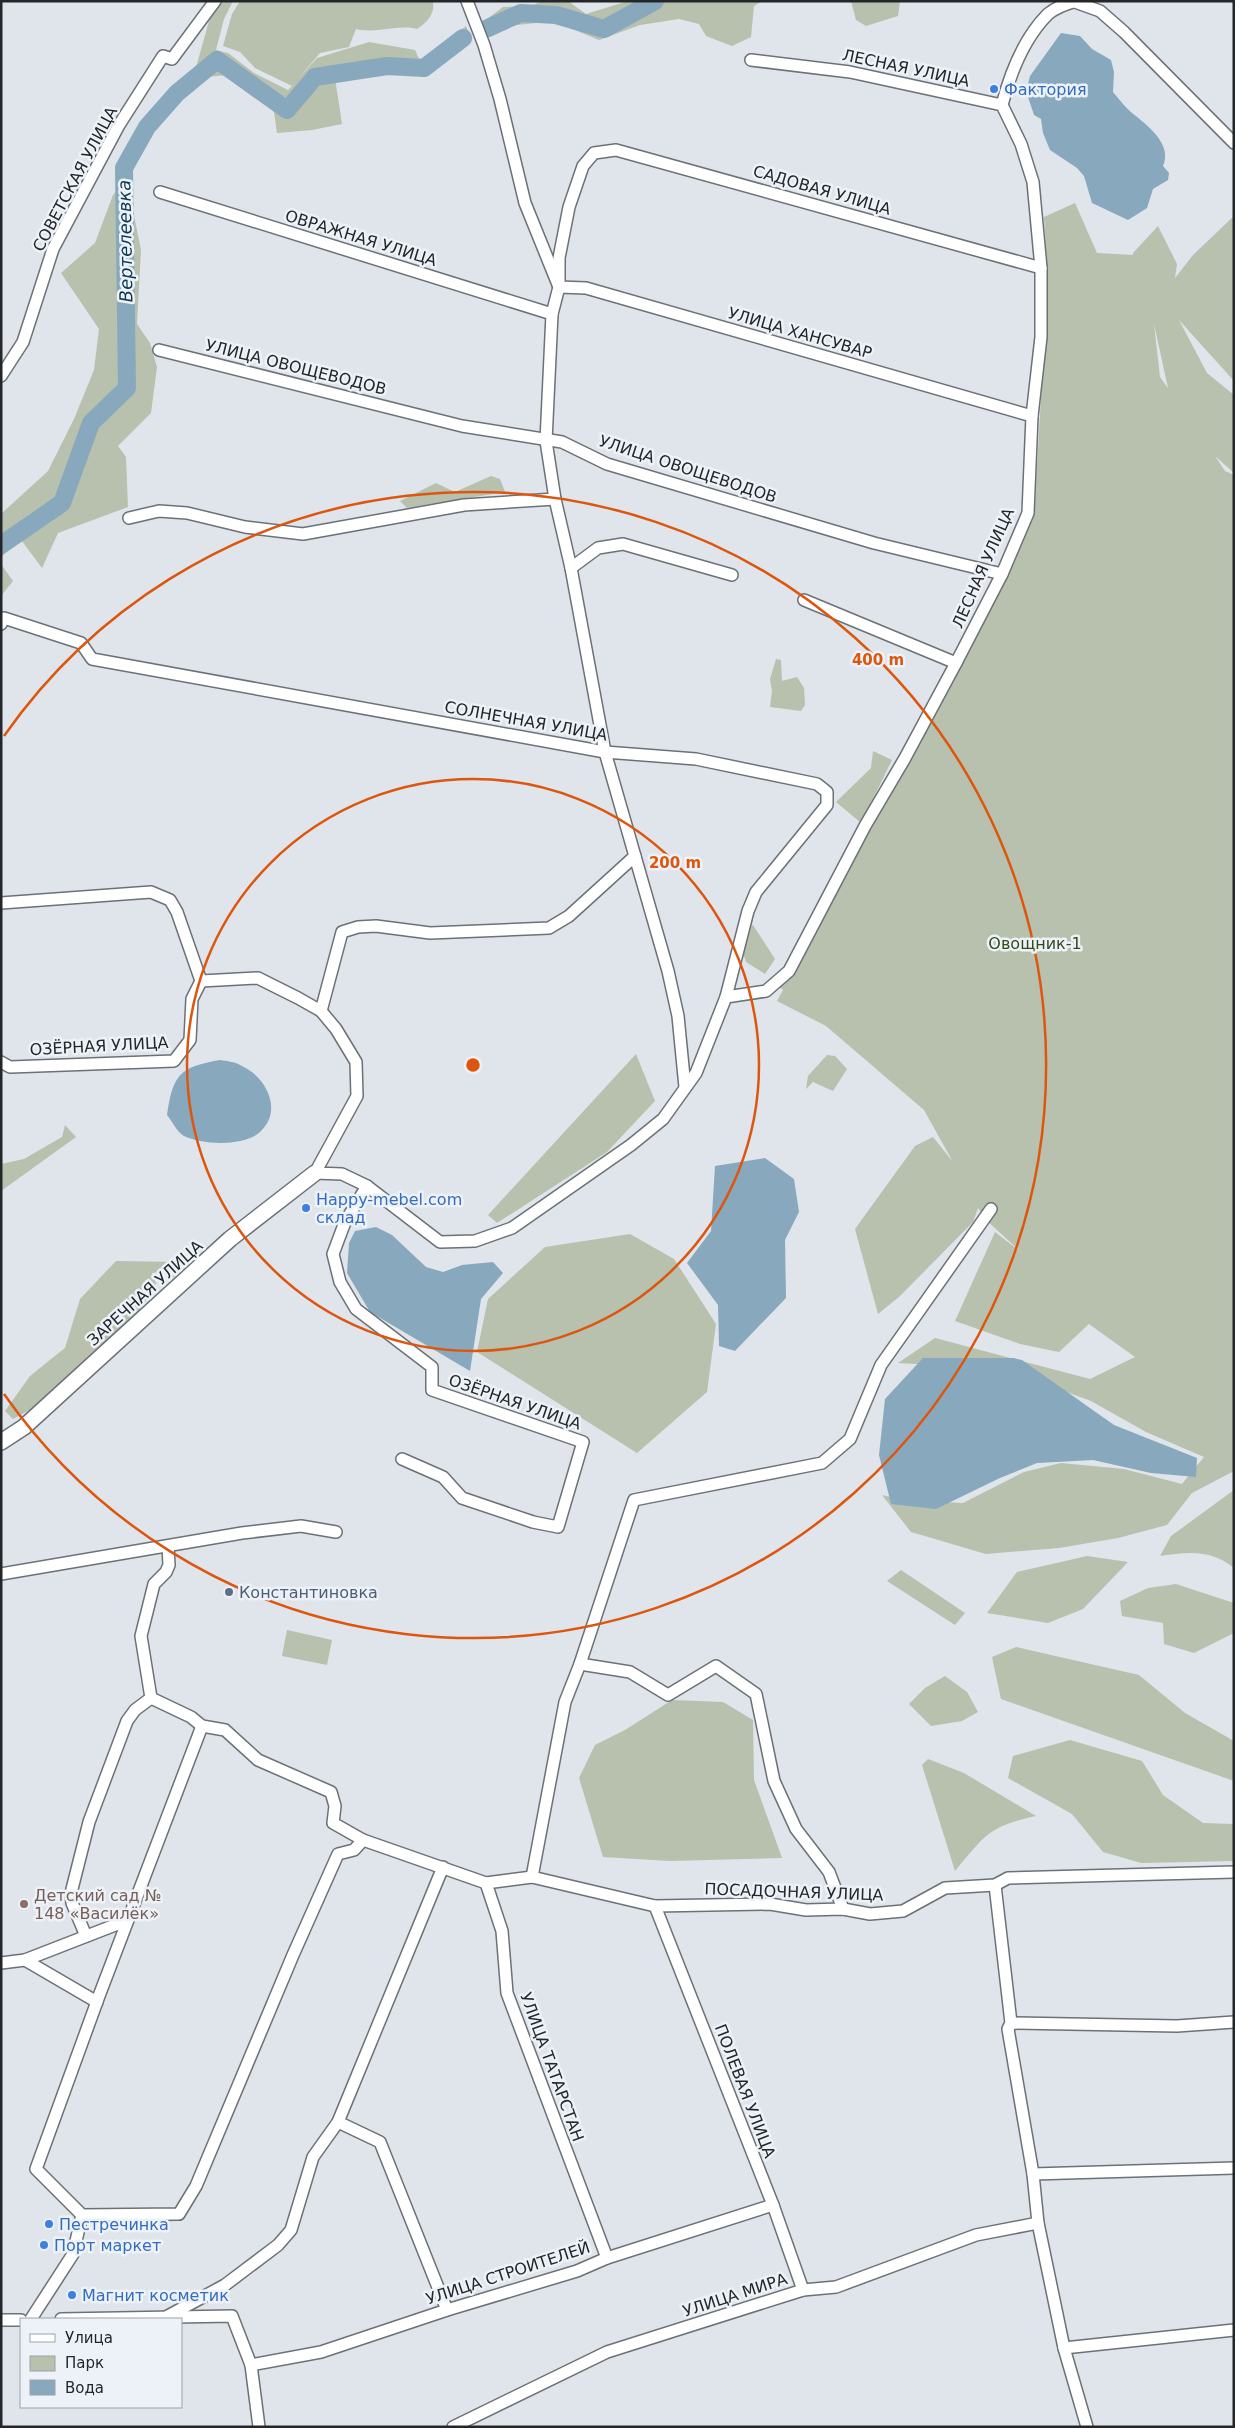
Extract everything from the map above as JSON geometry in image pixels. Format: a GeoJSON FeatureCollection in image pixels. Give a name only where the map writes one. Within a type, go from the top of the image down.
{"type":"FeatureCollection","features":[{"type":"Feature","properties":{"kind":"street","name":"СОВЕТСКАЯ УЛИЦА"},"geometry":{"type":"LineString","coordinates":[[1,376],[23,342],[53,249],[119,125],[163,56],[172,59],[215,1]]}},
{"type":"Feature","properties":{"kind":"street"},"geometry":{"type":"LineString","coordinates":[[467,1],[484,45],[500,99],[525,203],[559,288],[552,314],[546,441],[555,499],[605,752],[668,972],[678,1016],[684,1087]]}},
{"type":"Feature","properties":{"kind":"street"},"geometry":{"type":"LineString","coordinates":[[1002,105],[1008,81],[1028,42],[1048,14],[1060,6],[1076,1],[1100,12],[1124,32],[1234,143]]}},
{"type":"Feature","properties":{"kind":"street","name":"ЛЕСНАЯ УЛИЦА"},"geometry":{"type":"LineString","coordinates":[[726,997],[766,992],[789,971],[864,826],[905,758],[1002,574],[1028,513],[1032,416],[1041,337],[1041,268],[1033,182],[1021,144],[1002,105],[850,72],[751,60]]}},
{"type":"Feature","properties":{"kind":"street","name":"САДОВАЯ УЛИЦА"},"geometry":{"type":"LineString","coordinates":[[559,288],[559,258],[569,206],[584,166],[594,153],[616,150],[1041,268]]}},
{"type":"Feature","properties":{"kind":"street","name":"ОВРАЖНАЯ УЛИЦА"},"geometry":{"type":"LineString","coordinates":[[160,192],[552,314]]}},
{"type":"Feature","properties":{"kind":"street","name":"УЛИЦА ХАНСУВАР"},"geometry":{"type":"LineString","coordinates":[[559,288],[586,288],[1032,416]]}},
{"type":"Feature","properties":{"kind":"street","name":"УЛИЦА ОВОЩЕВОДОВ"},"geometry":{"type":"LineString","coordinates":[[159,350],[462,426],[546,441],[562,442],[607,464],[874,543],[1002,574]]}},
{"type":"Feature","properties":{"kind":"street"},"geometry":{"type":"LineString","coordinates":[[129,518],[158,511],[187,513],[245,527],[303,534],[464,505],[555,499]]}},
{"type":"Feature","properties":{"kind":"street"},"geometry":{"type":"LineString","coordinates":[[570,568],[598,548],[623,544],[732,576]]}},
{"type":"Feature","properties":{"kind":"street"},"geometry":{"type":"LineString","coordinates":[[804,600],[956,663]]}},
{"type":"Feature","properties":{"kind":"street","name":"СОЛНЕЧНАЯ УЛИЦА"},"geometry":{"type":"LineString","coordinates":[[1,624],[4,618],[81,643],[92,659],[605,752],[696,759],[817,784],[827,792],[827,805],[756,892],[748,911],[726,997]]}},
{"type":"Feature","properties":{"kind":"street"},"geometry":{"type":"LineString","coordinates":[[321,1011],[342,932],[358,927],[376,926],[430,934],[549,928],[569,916],[635,856]]}},
{"type":"Feature","properties":{"kind":"street"},"geometry":{"type":"LineString","coordinates":[[1,903],[151,892],[170,900],[177,912],[201,980],[258,978],[321,1011],[336,1029],[356,1062],[357,1096],[315,1173],[342,1174],[367,1186],[440,1242],[475,1241],[512,1228],[631,1145],[663,1119],[696,1072],[726,997]]}},
{"type":"Feature","properties":{"kind":"street","name":"ОЗЁРНАЯ УЛИЦА"},"geometry":{"type":"LineString","coordinates":[[1,1062],[10,1067],[174,1061],[190,1040],[192,999],[201,980]]}},
{"type":"Feature","properties":{"kind":"street","name":"ЗАРЕЧНАЯ УЛИЦА"},"geometry":{"type":"LineString","coordinates":[[1,1442],[24,1427],[230,1239],[315,1173]]}},
{"type":"Feature","properties":{"kind":"street","name":"ОЗЁРНАЯ УЛИЦА"},"geometry":{"type":"LineString","coordinates":[[367,1186],[345,1222],[333,1254],[340,1282],[356,1309],[432,1367],[432,1390],[583,1442],[558,1527],[533,1522],[462,1498],[443,1477],[402,1458]]}},
{"type":"Feature","properties":{"kind":"street"},"geometry":{"type":"LineString","coordinates":[[532,1877],[565,1702],[580,1664],[634,1500],[822,1463],[850,1439],[881,1365],[991,1209]]}},
{"type":"Feature","properties":{"kind":"street"},"geometry":{"type":"LineString","coordinates":[[1,1574],[242,1532],[301,1526],[336,1532]]}},
{"type":"Feature","properties":{"kind":"street"},"geometry":{"type":"LineString","coordinates":[[151,1698],[141,1636],[154,1584],[166,1572],[169,1565],[168,1546]]}},
{"type":"Feature","properties":{"kind":"street"},"geometry":{"type":"LineString","coordinates":[[580,1664],[630,1672],[668,1695],[716,1666],[756,1694],[774,1781],[796,1829],[829,1872],[843,1909]]}},
{"type":"Feature","properties":{"kind":"street"},"geometry":{"type":"LineString","coordinates":[[151,1698],[191,1717],[202,1726],[36,2169],[82,2215],[179,2214],[196,2186],[293,1955],[338,1854],[354,1850],[363,1840]]}},
{"type":"Feature","properties":{"kind":"street"},"geometry":{"type":"LineString","coordinates":[[86,1936],[72,1903],[71,1893],[83,1840],[127,1721],[135,1710],[151,1698]]}},
{"type":"Feature","properties":{"kind":"street","name":"ПОСАДОЧНАЯ УЛИЦА"},"geometry":{"type":"LineString","coordinates":[[202,1726],[225,1730],[258,1760],[331,1792],[335,1806],[334,1823],[363,1840],[443,1866],[486,1883],[532,1877],[655,1906],[770,1904],[806,1910],[843,1909],[870,1914],[903,1911],[945,1888],[995,1885],[1008,1878],[1234,1872]]}},
{"type":"Feature","properties":{"kind":"street"},"geometry":{"type":"LineString","coordinates":[[166,2317],[225,2285],[278,2245],[291,2230],[313,2157],[338,2122],[443,1866]]}},
{"type":"Feature","properties":{"kind":"street","name":"УЛИЦА ТАТАРСТАН"},"geometry":{"type":"LineString","coordinates":[[486,1883],[502,1931],[507,1993],[607,2258]]}},
{"type":"Feature","properties":{"kind":"street"},"geometry":{"type":"LineString","coordinates":[[995,1885],[1011,2023],[1008,2028],[1033,2174],[1038,2223],[1064,2348],[1087,2427]]}},
{"type":"Feature","properties":{"kind":"street","name":"ПОЛЕВАЯ УЛИЦА"},"geometry":{"type":"LineString","coordinates":[[655,1906],[773,2205],[803,2290]]}},
{"type":"Feature","properties":{"kind":"street"},"geometry":{"type":"LineString","coordinates":[[1,1963],[25,1960],[128,1920]]}},
{"type":"Feature","properties":{"kind":"street"},"geometry":{"type":"LineString","coordinates":[[25,1960],[97,2002]]}},
{"type":"Feature","properties":{"kind":"street"},"geometry":{"type":"LineString","coordinates":[[1011,2023],[1177,2026],[1234,2022]]}},
{"type":"Feature","properties":{"kind":"street"},"geometry":{"type":"LineString","coordinates":[[338,2122],[380,2142],[446,2310]]}},
{"type":"Feature","properties":{"kind":"street"},"geometry":{"type":"LineString","coordinates":[[1033,2174],[1234,2168]]}},
{"type":"Feature","properties":{"kind":"street","name":"УЛИЦА СТРОИТЕЛЕЙ"},"geometry":{"type":"LineString","coordinates":[[250,2365],[321,2352],[446,2310],[577,2271],[607,2258],[773,2205]]}},
{"type":"Feature","properties":{"kind":"street"},"geometry":{"type":"LineString","coordinates":[[32,2318],[73,2254],[82,2215]]}},
{"type":"Feature","properties":{"kind":"street","name":"УЛИЦА МИРА"},"geometry":{"type":"LineString","coordinates":[[453,2427],[607,2352],[803,2290],[836,2287],[976,2235],[1038,2223]]}},
{"type":"Feature","properties":{"kind":"street"},"geometry":{"type":"LineString","coordinates":[[114,2318],[232,2316],[250,2365],[259,2427]]}},
{"type":"Feature","properties":{"kind":"street"},"geometry":{"type":"LineString","coordinates":[[1,2320],[20,2320]]}},
{"type":"Feature","properties":{"kind":"street"},"geometry":{"type":"LineString","coordinates":[[1064,2348],[1234,2330]]}},
{"type":"Feature","properties":{"kind":"green space"},"geometry":{"type":"Polygon","coordinates":[[[218,1],[233,1],[224,19],[216,50],[228,53],[254,73],[288,90],[292,86],[255,68],[240,52],[223,46],[232,14],[240,1],[433,1],[433,10],[430,18],[417,29],[356,29],[349,47],[320,53],[297,80],[317,58],[369,42],[415,50],[420,61],[466,26],[472,41],[423,73],[371,69],[335,78],[342,124],[312,130],[277,133],[274,112],[246,81],[229,75],[193,78],[213,7],[218,1]]]}},
{"type":"Feature","properties":{"kind":"green space"},"geometry":{"type":"Polygon","coordinates":[[[542,1],[568,1],[586,14],[628,1],[762,1],[754,6],[751,37],[732,46],[706,36],[699,24],[679,19],[640,25],[599,40],[553,21],[509,26],[486,39],[479,25],[503,7],[531,6],[542,1]]]}},
{"type":"Feature","properties":{"kind":"green space"},"geometry":{"type":"Polygon","coordinates":[[[851,1],[900,1],[898,16],[866,26],[856,20],[851,1]]]}},
{"type":"Feature","properties":{"kind":"green space"},"geometry":{"type":"Polygon","coordinates":[[[119,188],[130,196],[141,250],[137,324],[150,343],[157,367],[151,413],[118,446],[126,457],[128,507],[58,533],[42,568],[19,537],[1,558],[1,514],[48,471],[74,419],[94,370],[99,329],[61,273],[95,243],[113,195],[119,188]]]}},
{"type":"Feature","properties":{"kind":"green space","name":"Овощник-1"},"geometry":{"type":"Polygon","coordinates":[[[1075,203],[1097,253],[1133,255],[1158,226],[1177,264],[1175,278],[1193,255],[1234,216],[1234,381],[1179,320],[1207,373],[1234,395],[1234,473],[1215,456],[1225,471],[1234,475],[1234,1471],[1192,1493],[1167,1525],[1118,1538],[1059,1548],[986,1554],[911,1532],[882,1495],[904,1500],[963,1503],[1024,1472],[1061,1463],[1124,1469],[1182,1484],[1204,1457],[1146,1432],[1091,1401],[1004,1369],[898,1363],[935,1338],[1090,1379],[1135,1357],[1089,1324],[1059,1352],[1020,1344],[955,1321],[995,1232],[1021,1252],[986,1220],[978,1208],[973,1222],[900,1296],[878,1314],[855,1229],[915,1146],[933,1137],[953,1162],[924,1110],[826,1026],[777,1001],[783,990],[780,987],[790,972],[793,974],[799,966],[1034,517],[1048,280],[1044,217],[1075,203]],[[1154,324],[1160,377],[1168,388],[1154,324]]]}},
{"type":"Feature","properties":{"kind":"green space"},"geometry":{"type":"Polygon","coordinates":[[[491,476],[500,479],[505,492],[407,508],[400,501],[436,483],[455,492],[491,476]]]}},
{"type":"Feature","properties":{"kind":"green space"},"geometry":{"type":"Polygon","coordinates":[[[1,564],[13,581],[1,596],[1,564]]]}},
{"type":"Feature","properties":{"kind":"green space"},"geometry":{"type":"Polygon","coordinates":[[[776,659],[781,660],[782,681],[797,677],[804,688],[805,705],[801,711],[770,707],[772,691],[770,679],[776,659]]]}},
{"type":"Feature","properties":{"kind":"green space"},"geometry":{"type":"Polygon","coordinates":[[[873,751],[892,760],[861,823],[836,802],[871,768],[873,751]]]}},
{"type":"Feature","properties":{"kind":"green space"},"geometry":{"type":"Polygon","coordinates":[[[753,925],[775,959],[765,974],[746,962],[738,937],[753,925]]]}},
{"type":"Feature","properties":{"kind":"green space"},"geometry":{"type":"Polygon","coordinates":[[[636,1054],[655,1101],[607,1152],[497,1223],[488,1215],[636,1054]]]}},
{"type":"Feature","properties":{"kind":"green space"},"geometry":{"type":"Polygon","coordinates":[[[827,1055],[835,1056],[847,1069],[833,1091],[813,1082],[806,1089],[808,1076],[827,1055]]]}},
{"type":"Feature","properties":{"kind":"green space"},"geometry":{"type":"Polygon","coordinates":[[[65,1125],[76,1137],[1,1191],[1,1164],[24,1159],[62,1137],[65,1125]]]}},
{"type":"Feature","properties":{"kind":"green space"},"geometry":{"type":"Polygon","coordinates":[[[630,1234],[674,1259],[716,1324],[707,1392],[637,1453],[477,1352],[488,1299],[545,1247],[630,1234]]]}},
{"type":"Feature","properties":{"kind":"green space"},"geometry":{"type":"Polygon","coordinates":[[[116,1261],[178,1262],[175,1276],[169,1279],[165,1271],[152,1273],[156,1284],[138,1313],[35,1407],[13,1419],[5,1411],[30,1376],[65,1348],[80,1299],[116,1261]]]}},
{"type":"Feature","properties":{"kind":"green space"},"geometry":{"type":"Polygon","coordinates":[[[1234,1490],[1234,1568],[1217,1558],[1199,1553],[1160,1556],[1171,1536],[1234,1490]]]}},
{"type":"Feature","properties":{"kind":"green space"},"geometry":{"type":"Polygon","coordinates":[[[1087,1556],[1128,1562],[1083,1609],[1048,1623],[987,1613],[1017,1572],[1087,1556]]]}},
{"type":"Feature","properties":{"kind":"green space"},"geometry":{"type":"Polygon","coordinates":[[[901,1570],[965,1613],[955,1625],[887,1581],[901,1570]]]}},
{"type":"Feature","properties":{"kind":"green space"},"geometry":{"type":"Polygon","coordinates":[[[1176,1584],[1234,1603],[1234,1633],[1194,1653],[1164,1644],[1163,1623],[1122,1616],[1120,1601],[1148,1588],[1176,1584]]]}},
{"type":"Feature","properties":{"kind":"green space"},"geometry":{"type":"Polygon","coordinates":[[[287,1630],[332,1640],[327,1665],[282,1656],[287,1630]]]}},
{"type":"Feature","properties":{"kind":"green space"},"geometry":{"type":"Polygon","coordinates":[[[1016,1647],[1139,1675],[1185,1713],[1234,1741],[1234,1781],[1001,1699],[992,1657],[1016,1647]]]}},
{"type":"Feature","properties":{"kind":"green space"},"geometry":{"type":"Polygon","coordinates":[[[945,1676],[967,1692],[978,1712],[962,1721],[931,1726],[909,1704],[925,1688],[945,1676]]]}},
{"type":"Feature","properties":{"kind":"green space"},"geometry":{"type":"Polygon","coordinates":[[[672,1700],[723,1702],[753,1720],[754,1780],[782,1858],[670,1861],[603,1857],[579,1778],[595,1745],[625,1730],[672,1700]]]}},
{"type":"Feature","properties":{"kind":"green space"},"geometry":{"type":"Polygon","coordinates":[[[1070,1740],[1142,1761],[1163,1795],[1203,1823],[1234,1824],[1234,1861],[1141,1863],[1103,1852],[1072,1814],[1008,1778],[1013,1756],[1070,1740]]]}},
{"type":"Feature","properties":{"kind":"green space"},"geometry":{"type":"Polygon","coordinates":[[[928,1759],[964,1773],[1036,1816],[1008,1824],[989,1834],[981,1840],[955,1871],[922,1765],[928,1759]]]}},
{"type":"Feature","properties":{"kind":"water"},"geometry":{"type":"Polygon","coordinates":[[[1061,33],[1080,36],[1092,49],[1111,60],[1114,72],[1113,92],[1127,108],[1151,129],[1162,143],[1165,158],[1163,166],[1169,173],[1168,180],[1153,189],[1147,208],[1128,220],[1092,203],[1084,176],[1077,168],[1050,150],[1043,133],[1041,119],[1034,115],[1026,91],[1030,76],[1061,33]]]}},
{"type":"Feature","properties":{"kind":"water"},"geometry":{"type":"Polygon","coordinates":[[[220,1060],[234,1063],[251,1071],[264,1086],[271,1104],[271,1114],[267,1123],[254,1136],[235,1142],[212,1143],[184,1136],[167,1115],[169,1101],[176,1081],[187,1070],[220,1060]]]}},
{"type":"Feature","properties":{"kind":"water"},"geometry":{"type":"Polygon","coordinates":[[[765,1158],[794,1179],[799,1212],[785,1240],[786,1298],[735,1351],[719,1346],[718,1305],[687,1263],[711,1231],[715,1166],[765,1158]]]}},
{"type":"Feature","properties":{"kind":"water"},"geometry":{"type":"Polygon","coordinates":[[[376,1227],[392,1235],[426,1267],[443,1272],[462,1265],[493,1262],[503,1273],[481,1299],[470,1371],[370,1312],[347,1273],[349,1243],[355,1231],[376,1227]]]}},
{"type":"Feature","properties":{"kind":"water"},"geometry":{"type":"Polygon","coordinates":[[[923,1358],[1013,1358],[1022,1360],[1114,1425],[1197,1458],[1196,1477],[1151,1473],[1093,1460],[1037,1463],[1000,1478],[936,1509],[891,1504],[879,1455],[885,1399],[923,1358]]]}},
{"type":"Feature","properties":{"kind":"waterway","name":"Вертелеевка"},"geometry":{"type":"LineString","coordinates":[[488,28],[521,13],[556,15],[604,29],[655,1]]}},
{"type":"Feature","properties":{"kind":"waterway","name":"Вертелеевка"},"geometry":{"type":"LineString","coordinates":[[1,545],[62,503],[91,423],[127,388],[124,168],[147,127],[177,93],[217,60],[287,110],[315,77],[387,66],[424,68],[463,38]]}},
{"type":"Feature","properties":{"kind":"place","name":"Фактория"},"geometry":{"type":"Point","coordinates":[994,89]}},
{"type":"Feature","properties":{"kind":"place","name":"Happy-mebel.com склад"},"geometry":{"type":"Point","coordinates":[306,1208]}},
{"type":"Feature","properties":{"kind":"place","name":"Константиновка"},"geometry":{"type":"Point","coordinates":[229,1592]}},
{"type":"Feature","properties":{"kind":"place","name":"Детский сад № 148 «Василёк»"},"geometry":{"type":"Point","coordinates":[24,1904]}},
{"type":"Feature","properties":{"kind":"place","name":"Пестречинка"},"geometry":{"type":"Point","coordinates":[49,2224]}},
{"type":"Feature","properties":{"kind":"place","name":"Порт маркет"},"geometry":{"type":"Point","coordinates":[44,2245]}},
{"type":"Feature","properties":{"kind":"place","name":"Магнит косметик"},"geometry":{"type":"Point","coordinates":[72,2295]}}]}
